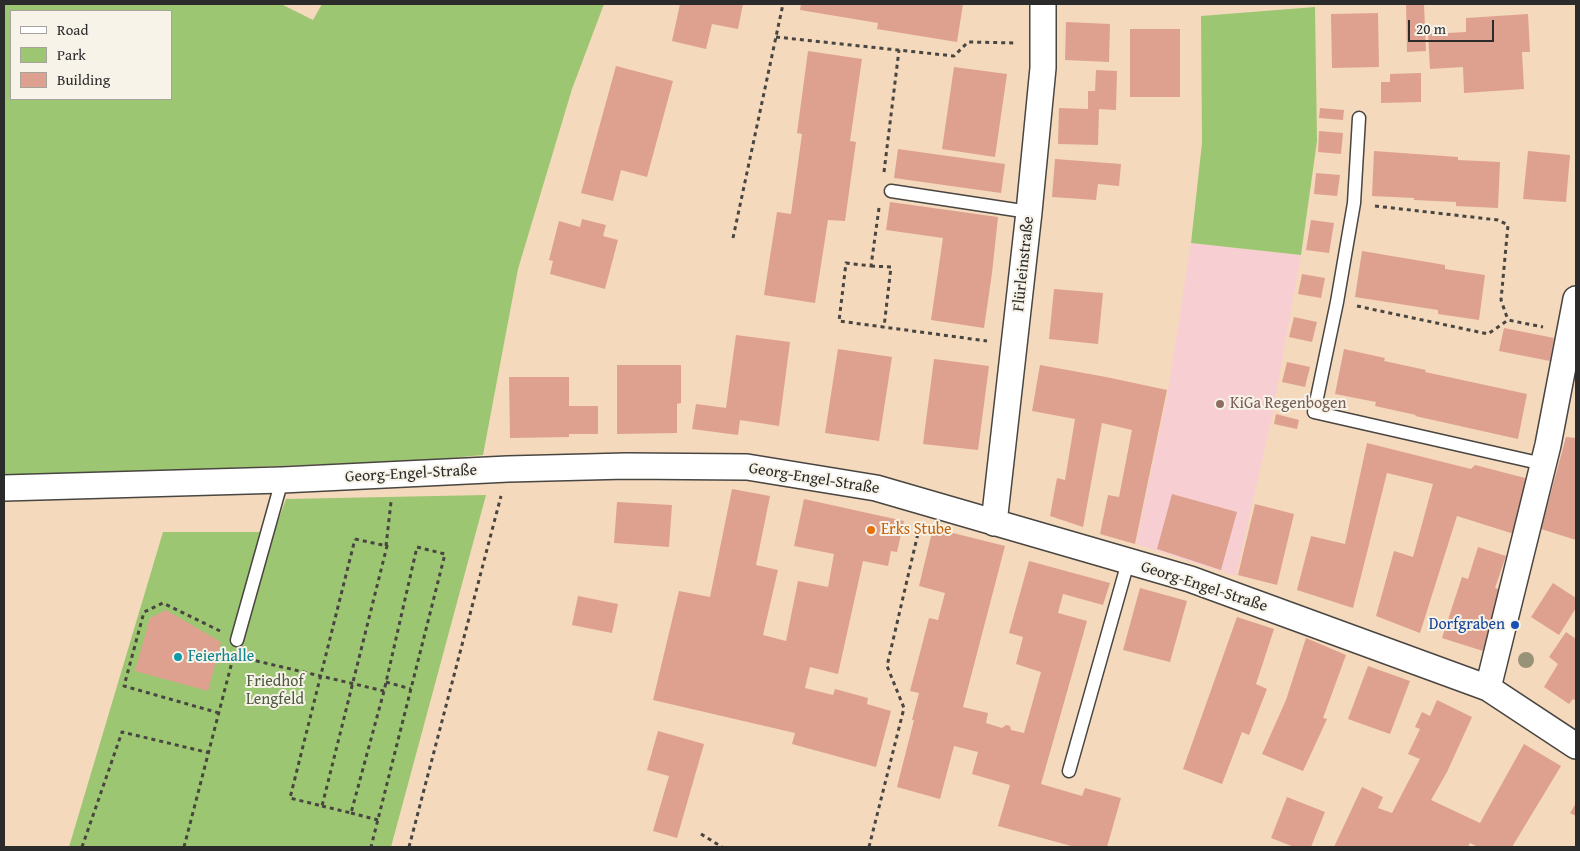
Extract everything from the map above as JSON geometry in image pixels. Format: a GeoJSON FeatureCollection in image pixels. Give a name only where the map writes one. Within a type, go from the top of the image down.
{"type":"FeatureCollection","features":[{"type":"Feature","properties":{"kind":"street","name":"Flürleinstraße"},"geometry":{"type":"LineString","coordinates":[[994,523],[1043,68],[1043,4]]}},
{"type":"Feature","properties":{"kind":"street"},"geometry":{"type":"LineString","coordinates":[[1488,688],[1543,464],[1576,300]]}},
{"type":"Feature","properties":{"kind":"street","name":"Georg-Engel-Straße"},"geometry":{"type":"LineString","coordinates":[[4,488],[282,480],[603,466],[747,467],[876,488],[1190,579],[1488,688],[1576,746]]}},
{"type":"Feature","properties":{"kind":"lane"},"geometry":{"type":"LineString","coordinates":[[1359,118],[1354,203],[1337,302],[1314,412],[1543,464]]}},
{"type":"Feature","properties":{"kind":"lane"},"geometry":{"type":"LineString","coordinates":[[891,191],[1029,212]]}},
{"type":"Feature","properties":{"kind":"lane"},"geometry":{"type":"LineString","coordinates":[[237,640],[282,480]]}},
{"type":"Feature","properties":{"kind":"lane"},"geometry":{"type":"LineString","coordinates":[[1069,771],[1128,562]]}},
{"type":"Feature","properties":{"kind":"path"},"geometry":{"type":"LineString","coordinates":[[733,238],[783,4]]}},
{"type":"Feature","properties":{"kind":"path"},"geometry":{"type":"LineString","coordinates":[[776,37],[954,56],[968,42],[1043,44]]}},
{"type":"Feature","properties":{"kind":"path"},"geometry":{"type":"LineString","coordinates":[[883,179],[899,50]]}},
{"type":"Feature","properties":{"kind":"path"},"geometry":{"type":"LineString","coordinates":[[1354,203],[1498,220],[1508,225],[1501,300],[1508,320]]}},
{"type":"Feature","properties":{"kind":"path"},"geometry":{"type":"LineString","coordinates":[[871,266],[879,208]]}},
{"type":"Feature","properties":{"kind":"path"},"geometry":{"type":"LineString","coordinates":[[884,327],[891,267],[846,262],[839,321],[884,327],[1014,344]]}},
{"type":"Feature","properties":{"kind":"path"},"geometry":{"type":"LineString","coordinates":[[1337,302],[1488,334],[1508,320],[1571,331]]}},
{"type":"Feature","properties":{"kind":"path"},"geometry":{"type":"LineString","coordinates":[[409,847],[508,469]]}},
{"type":"Feature","properties":{"kind":"path"},"geometry":{"type":"LineString","coordinates":[[868,847],[904,708],[887,666],[925,502]]}},
{"type":"Feature","properties":{"kind":"path"},"geometry":{"type":"LineString","coordinates":[[322,806],[386,546],[390,512]]}},
{"type":"Feature","properties":{"kind":"path"},"geometry":{"type":"LineString","coordinates":[[378,820],[290,798],[356,539],[386,546]]}},
{"type":"Feature","properties":{"kind":"path"},"geometry":{"type":"LineString","coordinates":[[351,813],[384,691],[417,547],[445,554],[371,847]]}},
{"type":"Feature","properties":{"kind":"path"},"geometry":{"type":"LineString","coordinates":[[184,847],[210,753],[237,640],[163,602],[144,612],[124,686],[219,713]]}},
{"type":"Feature","properties":{"kind":"path"},"geometry":{"type":"LineString","coordinates":[[233,655],[384,691]]}},
{"type":"Feature","properties":{"kind":"path"},"geometry":{"type":"LineString","coordinates":[[386,682],[411,689]]}},
{"type":"Feature","properties":{"kind":"path"},"geometry":{"type":"LineString","coordinates":[[82,847],[122,732],[210,753]]}},
{"type":"Feature","properties":{"kind":"path"},"geometry":{"type":"LineString","coordinates":[[701,834],[722,847]]}},
{"type":"Feature","properties":{"kind":"shaded area","name":"KiGa Regenbogen"},"geometry":{"type":"Polygon","coordinates":[[[1191,243],[1301,255],[1272,417],[1236,576],[1136,544],[1168,391],[1191,243]]]}},
{"type":"Feature","properties":{"kind":"green space"},"geometry":{"type":"Polygon","coordinates":[[[4,4],[281,4],[313,20],[322,4],[604,4],[572,89],[518,269],[483,455],[430,460],[81,474],[4,475],[4,4]]]}},
{"type":"Feature","properties":{"kind":"green space"},"geometry":{"type":"Polygon","coordinates":[[[1315,7],[1317,141],[1301,255],[1191,243],[1202,143],[1201,16],[1315,7]]]}},
{"type":"Feature","properties":{"kind":"green space","name":"Friedhof Lengfeld"},"geometry":{"type":"Polygon","coordinates":[[[486,495],[391,847],[69,847],[163,532],[274,532],[286,499],[486,495]]]}},
{"type":"Feature","properties":{"kind":"building"},"geometry":{"type":"Polygon","coordinates":[[[680,4],[743,4],[738,29],[712,24],[706,49],[672,41],[680,4]]]}},
{"type":"Feature","properties":{"kind":"building"},"geometry":{"type":"Polygon","coordinates":[[[801,4],[963,4],[957,42],[877,29],[878,23],[800,10],[801,4]]]}},
{"type":"Feature","properties":{"kind":"building"},"geometry":{"type":"Polygon","coordinates":[[[1406,4],[1424,4],[1426,51],[1407,52],[1406,4]]]}},
{"type":"Feature","properties":{"kind":"building"},"geometry":{"type":"Polygon","coordinates":[[[1378,13],[1379,67],[1332,68],[1331,14],[1378,13]]]}},
{"type":"Feature","properties":{"kind":"building"},"geometry":{"type":"Polygon","coordinates":[[[1528,14],[1530,52],[1522,52],[1524,89],[1464,93],[1463,67],[1430,69],[1428,34],[1466,32],[1466,18],[1528,14]]]}},
{"type":"Feature","properties":{"kind":"building"},"geometry":{"type":"Polygon","coordinates":[[[1066,22],[1110,24],[1109,62],[1065,60],[1066,22]]]}},
{"type":"Feature","properties":{"kind":"building"},"geometry":{"type":"Polygon","coordinates":[[[1130,29],[1180,29],[1180,97],[1130,97],[1130,29]]]}},
{"type":"Feature","properties":{"kind":"building"},"geometry":{"type":"Polygon","coordinates":[[[808,51],[862,59],[850,141],[856,142],[845,221],[828,220],[815,303],[764,295],[777,212],[791,214],[802,134],[797,133],[808,51]]]}},
{"type":"Feature","properties":{"kind":"building"},"geometry":{"type":"Polygon","coordinates":[[[616,66],[673,81],[647,177],[621,170],[613,201],[581,193],[616,66]]]}},
{"type":"Feature","properties":{"kind":"building"},"geometry":{"type":"Polygon","coordinates":[[[954,67],[1007,74],[995,157],[942,149],[954,67]]]}},
{"type":"Feature","properties":{"kind":"building"},"geometry":{"type":"Polygon","coordinates":[[[1096,70],[1117,71],[1116,110],[1099,109],[1098,145],[1058,144],[1059,108],[1088,109],[1088,91],[1095,91],[1096,70]]]}},
{"type":"Feature","properties":{"kind":"building"},"geometry":{"type":"Polygon","coordinates":[[[1421,73],[1421,102],[1381,103],[1381,82],[1390,82],[1390,74],[1421,73]]]}},
{"type":"Feature","properties":{"kind":"building"},"geometry":{"type":"Polygon","coordinates":[[[1320,108],[1344,110],[1343,120],[1319,118],[1320,108]]]}},
{"type":"Feature","properties":{"kind":"building"},"geometry":{"type":"Polygon","coordinates":[[[1319,131],[1343,133],[1341,154],[1318,152],[1319,131]]]}},
{"type":"Feature","properties":{"kind":"building"},"geometry":{"type":"Polygon","coordinates":[[[898,149],[1005,164],[1001,193],[894,178],[898,149]]]}},
{"type":"Feature","properties":{"kind":"building"},"geometry":{"type":"Polygon","coordinates":[[[1374,151],[1458,157],[1458,160],[1500,162],[1498,208],[1456,206],[1456,202],[1414,200],[1414,198],[1372,196],[1374,151]]]}},
{"type":"Feature","properties":{"kind":"building"},"geometry":{"type":"Polygon","coordinates":[[[1528,151],[1570,155],[1566,202],[1523,199],[1528,151]]]}},
{"type":"Feature","properties":{"kind":"building"},"geometry":{"type":"Polygon","coordinates":[[[1055,159],[1121,164],[1119,186],[1098,184],[1096,200],[1052,197],[1055,159]]]}},
{"type":"Feature","properties":{"kind":"building"},"geometry":{"type":"Polygon","coordinates":[[[1316,173],[1340,175],[1337,196],[1314,194],[1316,173]]]}},
{"type":"Feature","properties":{"kind":"building"},"geometry":{"type":"Polygon","coordinates":[[[890,202],[998,217],[984,328],[931,320],[943,238],[886,230],[890,202]]]}},
{"type":"Feature","properties":{"kind":"building"},"geometry":{"type":"Polygon","coordinates":[[[582,219],[606,225],[603,236],[618,240],[605,289],[550,274],[553,261],[549,260],[559,221],[580,227],[582,219]]]}},
{"type":"Feature","properties":{"kind":"building"},"geometry":{"type":"Polygon","coordinates":[[[1311,220],[1334,223],[1329,253],[1306,250],[1311,220]]]}},
{"type":"Feature","properties":{"kind":"building"},"geometry":{"type":"Polygon","coordinates":[[[1362,251],[1445,265],[1445,269],[1485,275],[1479,320],[1438,314],[1438,310],[1355,297],[1362,251]]]}},
{"type":"Feature","properties":{"kind":"building"},"geometry":{"type":"Polygon","coordinates":[[[1302,274],[1325,278],[1321,298],[1298,294],[1302,274]]]}},
{"type":"Feature","properties":{"kind":"building"},"geometry":{"type":"Polygon","coordinates":[[[1054,289],[1103,293],[1098,344],[1049,339],[1054,289]]]}},
{"type":"Feature","properties":{"kind":"building"},"geometry":{"type":"Polygon","coordinates":[[[1294,317],[1317,322],[1312,342],[1289,337],[1294,317]]]}},
{"type":"Feature","properties":{"kind":"building"},"geometry":{"type":"Polygon","coordinates":[[[1504,328],[1554,338],[1550,361],[1499,351],[1504,328]]]}},
{"type":"Feature","properties":{"kind":"building"},"geometry":{"type":"Polygon","coordinates":[[[736,335],[790,342],[779,426],[740,420],[738,435],[692,429],[696,404],[726,408],[736,335]]]}},
{"type":"Feature","properties":{"kind":"building"},"geometry":{"type":"Polygon","coordinates":[[[838,349],[892,357],[879,441],[825,433],[838,349]]]}},
{"type":"Feature","properties":{"kind":"building"},"geometry":{"type":"Polygon","coordinates":[[[1344,349],[1385,358],[1384,361],[1426,370],[1425,372],[1527,394],[1518,439],[1415,416],[1375,406],[1376,402],[1335,394],[1344,349]]]}},
{"type":"Feature","properties":{"kind":"building"},"geometry":{"type":"Polygon","coordinates":[[[934,359],[989,366],[978,450],[923,444],[934,359]]]}},
{"type":"Feature","properties":{"kind":"building"},"geometry":{"type":"Polygon","coordinates":[[[1287,362],[1310,367],[1305,387],[1282,382],[1287,362]]]}},
{"type":"Feature","properties":{"kind":"building"},"geometry":{"type":"Polygon","coordinates":[[[617,365],[681,365],[681,403],[677,404],[677,433],[617,434],[617,365]]]}},
{"type":"Feature","properties":{"kind":"building"},"geometry":{"type":"Polygon","coordinates":[[[1040,365],[1167,390],[1135,544],[1100,534],[1108,495],[1119,497],[1132,430],[1102,423],[1083,527],[1050,516],[1057,478],[1065,480],[1075,419],[1032,411],[1040,365]]]}},
{"type":"Feature","properties":{"kind":"building"},"geometry":{"type":"Polygon","coordinates":[[[509,377],[569,377],[569,406],[598,406],[598,434],[569,434],[569,437],[510,438],[509,377]]]}},
{"type":"Feature","properties":{"kind":"building"},"geometry":{"type":"Polygon","coordinates":[[[1276,414],[1299,420],[1297,429],[1274,424],[1276,414]]]}},
{"type":"Feature","properties":{"kind":"building"},"geometry":{"type":"Polygon","coordinates":[[[1566,437],[1576,438],[1576,540],[1541,529],[1566,437]]]}},
{"type":"Feature","properties":{"kind":"building"},"geometry":{"type":"Polygon","coordinates":[[[1367,443],[1471,469],[1475,465],[1529,479],[1514,534],[1457,516],[1420,633],[1376,616],[1394,551],[1413,557],[1433,484],[1387,473],[1353,608],[1297,590],[1311,536],[1345,544],[1367,443]]]}},
{"type":"Feature","properties":{"kind":"building"},"geometry":{"type":"Polygon","coordinates":[[[732,489],[770,496],[756,565],[778,570],[763,635],[786,641],[798,581],[828,587],[834,554],[794,546],[804,499],[904,521],[897,552],[891,551],[888,566],[863,561],[838,674],[810,667],[805,688],[833,695],[835,689],[868,698],[867,704],[891,711],[876,767],[792,744],[795,733],[653,700],[679,591],[710,597],[732,489]]]}},
{"type":"Feature","properties":{"kind":"building"},"geometry":{"type":"Polygon","coordinates":[[[1172,494],[1237,512],[1221,570],[1157,549],[1172,494]]]}},
{"type":"Feature","properties":{"kind":"building"},"geometry":{"type":"Polygon","coordinates":[[[617,502],[672,505],[669,547],[614,543],[617,502]]]}},
{"type":"Feature","properties":{"kind":"building"},"geometry":{"type":"Polygon","coordinates":[[[1255,504],[1294,514],[1277,585],[1238,575],[1255,504]]]}},
{"type":"Feature","properties":{"kind":"building"},"geometry":{"type":"Polygon","coordinates":[[[933,528],[1005,546],[963,707],[988,713],[986,723],[1002,728],[1006,725],[1010,726],[1011,730],[1024,733],[1041,672],[1016,664],[1023,637],[1009,633],[1029,561],[1110,583],[1103,605],[1063,594],[1058,613],[1087,621],[1041,784],[1082,796],[1085,788],[1121,798],[1107,847],[1075,847],[998,826],[1010,785],[972,774],[978,752],[954,746],[940,799],[897,787],[919,693],[910,691],[929,618],[938,620],[945,593],[919,586],[933,528]]]}},
{"type":"Feature","properties":{"kind":"building"},"geometry":{"type":"Polygon","coordinates":[[[1478,547],[1506,556],[1495,588],[1502,590],[1483,651],[1442,638],[1462,577],[1468,579],[1478,547]]]}},
{"type":"Feature","properties":{"kind":"building"},"geometry":{"type":"Polygon","coordinates":[[[1553,583],[1576,598],[1576,608],[1559,635],[1531,617],[1553,583]]]}},
{"type":"Feature","properties":{"kind":"building"},"geometry":{"type":"Polygon","coordinates":[[[1140,588],[1187,601],[1170,662],[1123,650],[1140,588]]]}},
{"type":"Feature","properties":{"kind":"building"},"geometry":{"type":"Polygon","coordinates":[[[578,596],[618,604],[612,633],[572,625],[578,596]]]}},
{"type":"Feature","properties":{"kind":"building","name":"Feierhalle"},"geometry":{"type":"Polygon","coordinates":[[[166,610],[221,642],[208,691],[135,671],[150,618],[166,610]]]}},
{"type":"Feature","properties":{"kind":"building"},"geometry":{"type":"Polygon","coordinates":[[[1237,617],[1274,629],[1256,684],[1267,689],[1249,735],[1242,732],[1222,784],[1183,769],[1237,617]]]}},
{"type":"Feature","properties":{"kind":"building"},"geometry":{"type":"Polygon","coordinates":[[[1566,632],[1576,639],[1576,701],[1573,699],[1569,704],[1544,687],[1558,664],[1549,657],[1566,632]]]}},
{"type":"Feature","properties":{"kind":"building"},"geometry":{"type":"Polygon","coordinates":[[[1306,638],[1346,655],[1323,718],[1327,719],[1303,771],[1262,754],[1286,700],[1306,638]]]}},
{"type":"Feature","properties":{"kind":"building"},"geometry":{"type":"Polygon","coordinates":[[[1368,666],[1410,681],[1390,734],[1348,719],[1368,666]]]}},
{"type":"Feature","properties":{"kind":"building"},"geometry":{"type":"Polygon","coordinates":[[[1437,700],[1472,717],[1447,772],[1431,800],[1480,823],[1524,744],[1561,766],[1512,847],[1478,847],[1470,843],[1468,847],[1334,847],[1362,787],[1383,797],[1378,808],[1392,813],[1420,759],[1408,754],[1420,729],[1415,727],[1422,712],[1430,716],[1437,700]]]}},
{"type":"Feature","properties":{"kind":"building"},"geometry":{"type":"Polygon","coordinates":[[[658,731],[704,744],[677,838],[653,831],[669,776],[647,770],[658,731]]]}},
{"type":"Feature","properties":{"kind":"building"},"geometry":{"type":"Polygon","coordinates":[[[1287,797],[1325,812],[1311,847],[1294,847],[1271,838],[1287,797]]]}},
{"type":"Feature","properties":{"kind":"building"},"geometry":{"type":"Polygon","coordinates":[[[1576,803],[1576,816],[1570,813],[1576,803]]]}},
{"type":"Feature","properties":{"kind":"place","name":"KiGa Regenbogen"},"geometry":{"type":"Point","coordinates":[1220,404]}},
{"type":"Feature","properties":{"kind":"place","name":"Erks Stube"},"geometry":{"type":"Point","coordinates":[871,530]}},
{"type":"Feature","properties":{"kind":"place","name":"Dorfgraben"},"geometry":{"type":"Point","coordinates":[1515,625]}},
{"type":"Feature","properties":{"kind":"place","name":"Feierhalle"},"geometry":{"type":"Point","coordinates":[178,657]}}]}
